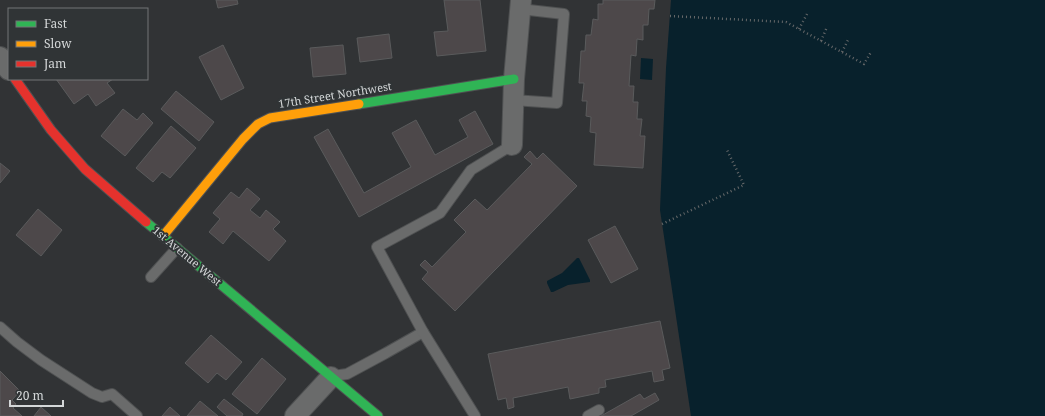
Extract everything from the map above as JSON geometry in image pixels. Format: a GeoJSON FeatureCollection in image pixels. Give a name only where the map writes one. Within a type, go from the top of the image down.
{"type":"FeatureCollection","features":[{"type":"Feature","properties":{"kind":"street"},"geometry":{"type":"LineString","coordinates":[[512,145],[514,79],[520,5]]}},
{"type":"Feature","properties":{"kind":"street"},"geometry":{"type":"LineString","coordinates":[[0,57],[8,69]]}},
{"type":"Feature","properties":{"kind":"street","name":"17th Street Northwest"},"geometry":{"type":"LineString","coordinates":[[163,236],[243,139],[258,124],[270,118],[514,79]]}},
{"type":"Feature","properties":{"kind":"street","name":"1st Avenue West"},"geometry":{"type":"LineString","coordinates":[[16,80],[51,130],[85,169],[378,416]]}},
{"type":"Feature","properties":{"kind":"street"},"geometry":{"type":"LineString","coordinates":[[295,416],[331,377]]}},
{"type":"Feature","properties":{"kind":"lane"},"geometry":{"type":"LineString","coordinates":[[513,100],[557,103],[564,14],[520,5]]}},
{"type":"Feature","properties":{"kind":"lane"},"geometry":{"type":"LineString","coordinates":[[475,416],[423,332],[377,248],[440,213],[471,170],[512,145]]}},
{"type":"Feature","properties":{"kind":"lane"},"geometry":{"type":"LineString","coordinates":[[151,277],[177,248]]}},
{"type":"Feature","properties":{"kind":"lane"},"geometry":{"type":"LineString","coordinates":[[0,327],[17,342],[62,374],[92,393],[102,397],[112,394],[137,416]]}},
{"type":"Feature","properties":{"kind":"lane"},"geometry":{"type":"LineString","coordinates":[[331,377],[347,374],[423,332]]}},
{"type":"Feature","properties":{"kind":"lane"},"geometry":{"type":"LineString","coordinates":[[588,416],[599,410]]}},
{"type":"Feature","properties":{"kind":"path"},"geometry":{"type":"LineString","coordinates":[[800,29],[807,14]]}},
{"type":"Feature","properties":{"kind":"path"},"geometry":{"type":"LineString","coordinates":[[670,16],[786,22],[864,64],[871,52]]}},
{"type":"Feature","properties":{"kind":"path"},"geometry":{"type":"LineString","coordinates":[[821,41],[827,27]]}},
{"type":"Feature","properties":{"kind":"path"},"geometry":{"type":"LineString","coordinates":[[842,52],[849,38]]}},
{"type":"Feature","properties":{"kind":"path"},"geometry":{"type":"LineString","coordinates":[[662,224],[744,185],[727,150]]}},
{"type":"Feature","properties":{"kind":"water"},"geometry":{"type":"Polygon","coordinates":[[[671,0],[1045,0],[1045,416],[691,416],[660,210],[666,68],[671,0]]]}},
{"type":"Feature","properties":{"kind":"water"},"geometry":{"type":"Polygon","coordinates":[[[641,58],[653,59],[652,80],[640,79],[641,58]]]}},
{"type":"Feature","properties":{"kind":"water"},"geometry":{"type":"Polygon","coordinates":[[[577,258],[579,258],[590,282],[568,285],[551,292],[547,281],[562,273],[577,258]]]}},
{"type":"Feature","properties":{"kind":"building"},"geometry":{"type":"Polygon","coordinates":[[[216,0],[237,0],[238,4],[218,8],[216,0]]]}},
{"type":"Feature","properties":{"kind":"building"},"geometry":{"type":"Polygon","coordinates":[[[444,0],[480,0],[486,51],[437,56],[434,32],[448,31],[444,0]]]}},
{"type":"Feature","properties":{"kind":"building"},"geometry":{"type":"Polygon","coordinates":[[[603,0],[655,0],[654,9],[649,9],[648,25],[643,25],[643,40],[637,39],[636,56],[631,55],[629,86],[634,86],[633,102],[638,102],[637,119],[642,119],[640,136],[645,136],[643,168],[594,165],[596,133],[590,132],[591,117],[586,116],[587,101],[582,101],[584,83],[579,83],[581,51],[585,51],[586,35],[591,35],[593,19],[598,20],[598,4],[603,4],[603,0]]]}},
{"type":"Feature","properties":{"kind":"building"},"geometry":{"type":"Polygon","coordinates":[[[389,34],[392,58],[360,62],[357,38],[389,34]]]}},
{"type":"Feature","properties":{"kind":"building"},"geometry":{"type":"Polygon","coordinates":[[[223,45],[244,88],[221,100],[199,57],[223,45]]]}},
{"type":"Feature","properties":{"kind":"building"},"geometry":{"type":"Polygon","coordinates":[[[343,45],[346,74],[313,77],[310,48],[343,45]]]}},
{"type":"Feature","properties":{"kind":"building"},"geometry":{"type":"Polygon","coordinates":[[[57,80],[112,80],[107,83],[115,93],[96,106],[88,94],[74,104],[57,80]]]}},
{"type":"Feature","properties":{"kind":"building"},"geometry":{"type":"Polygon","coordinates":[[[176,91],[214,122],[199,141],[161,109],[176,91]]]}},
{"type":"Feature","properties":{"kind":"building"},"geometry":{"type":"Polygon","coordinates":[[[123,109],[137,120],[143,113],[153,123],[125,156],[101,136],[123,109]]]}},
{"type":"Feature","properties":{"kind":"building"},"geometry":{"type":"Polygon","coordinates":[[[475,111],[493,144],[359,217],[314,137],[328,129],[364,193],[411,167],[392,133],[416,120],[435,155],[468,137],[459,120],[475,111]]]}},
{"type":"Feature","properties":{"kind":"building"},"geometry":{"type":"Polygon","coordinates":[[[171,126],[196,148],[170,178],[162,172],[153,182],[136,168],[171,126]]]}},
{"type":"Feature","properties":{"kind":"building"},"geometry":{"type":"Polygon","coordinates":[[[530,151],[537,159],[543,153],[577,186],[455,311],[422,279],[428,272],[420,265],[425,260],[432,267],[466,232],[454,220],[475,199],[487,210],[532,164],[524,157],[530,151]]]}},
{"type":"Feature","properties":{"kind":"building"},"geometry":{"type":"Polygon","coordinates":[[[0,163],[10,171],[0,183],[0,163]]]}},
{"type":"Feature","properties":{"kind":"building"},"geometry":{"type":"Polygon","coordinates":[[[247,188],[260,199],[250,210],[260,218],[266,210],[280,222],[273,229],[286,241],[269,261],[233,231],[223,244],[209,232],[220,219],[213,213],[231,192],[239,198],[247,188]]]}},
{"type":"Feature","properties":{"kind":"building"},"geometry":{"type":"Polygon","coordinates":[[[38,209],[62,230],[41,256],[16,235],[38,209]]]}},
{"type":"Feature","properties":{"kind":"building"},"geometry":{"type":"Polygon","coordinates":[[[615,226],[638,269],[611,283],[588,240],[615,226]]]}},
{"type":"Feature","properties":{"kind":"building"},"geometry":{"type":"Polygon","coordinates":[[[660,321],[670,368],[662,370],[664,380],[654,382],[652,371],[605,380],[606,387],[599,388],[599,393],[570,399],[568,387],[513,398],[514,407],[508,409],[506,398],[498,400],[488,354],[660,321]]]}},
{"type":"Feature","properties":{"kind":"building"},"geometry":{"type":"Polygon","coordinates":[[[211,335],[242,362],[226,380],[217,373],[208,383],[185,363],[211,335]]]}},
{"type":"Feature","properties":{"kind":"building"},"geometry":{"type":"Polygon","coordinates":[[[262,358],[286,379],[257,414],[232,394],[262,358]]]}},
{"type":"Feature","properties":{"kind":"building"},"geometry":{"type":"Polygon","coordinates":[[[0,371],[20,391],[12,400],[16,404],[13,408],[22,416],[0,416],[0,371]]]}},
{"type":"Feature","properties":{"kind":"building"},"geometry":{"type":"Polygon","coordinates":[[[655,393],[659,400],[631,416],[601,416],[640,394],[644,399],[655,393]]]}},
{"type":"Feature","properties":{"kind":"building"},"geometry":{"type":"Polygon","coordinates":[[[224,399],[243,414],[242,416],[227,416],[217,407],[224,399]]]}},
{"type":"Feature","properties":{"kind":"building"},"geometry":{"type":"Polygon","coordinates":[[[200,401],[218,416],[187,416],[200,401]]]}},
{"type":"Feature","properties":{"kind":"building"},"geometry":{"type":"Polygon","coordinates":[[[41,407],[51,416],[34,416],[41,407]]]}},
{"type":"Feature","properties":{"kind":"building"},"geometry":{"type":"Polygon","coordinates":[[[170,407],[180,416],[162,416],[170,407]]]}},
{"type":"Feature","properties":{"kind":"traffic: fast"},"geometry":{"type":"LineString","coordinates":[[359,104],[514,79]]}},
{"type":"Feature","properties":{"kind":"traffic: fast"},"geometry":{"type":"LineString","coordinates":[[146,222],[378,416]]}},
{"type":"Feature","properties":{"kind":"traffic: slow"},"geometry":{"type":"LineString","coordinates":[[163,236],[243,139],[258,124],[270,118],[359,104]]}},
{"type":"Feature","properties":{"kind":"traffic: jam"},"geometry":{"type":"LineString","coordinates":[[16,80],[51,130],[85,169],[146,222]]}}]}
